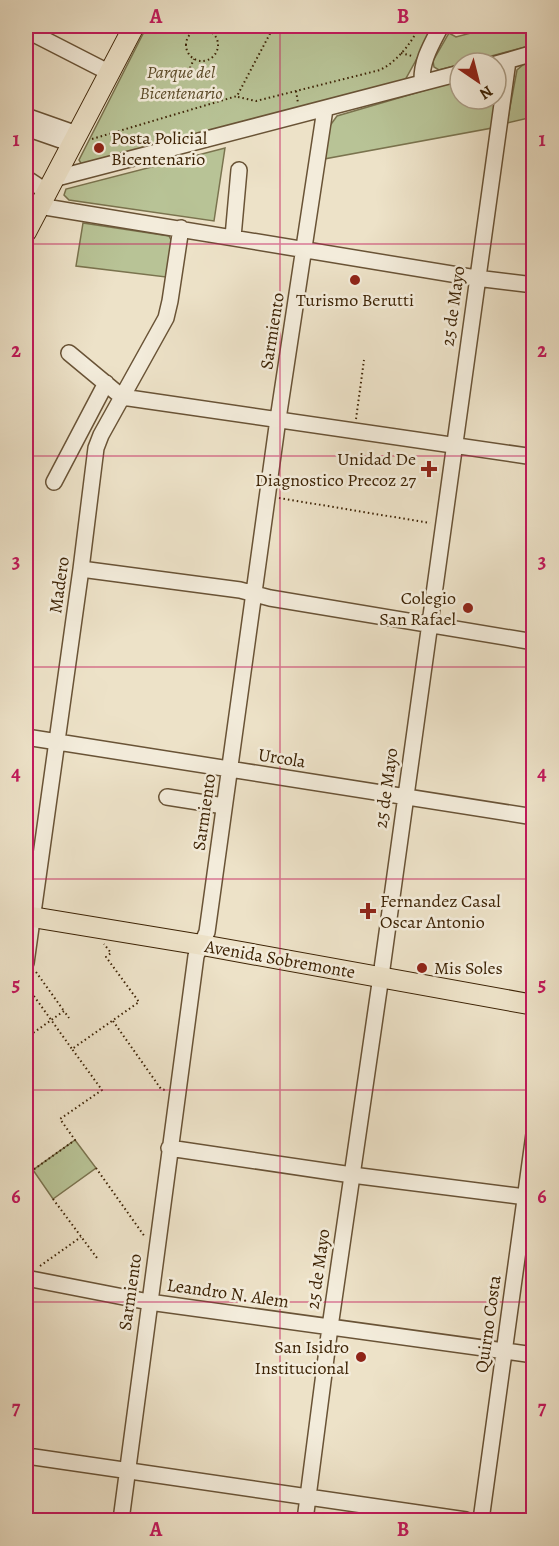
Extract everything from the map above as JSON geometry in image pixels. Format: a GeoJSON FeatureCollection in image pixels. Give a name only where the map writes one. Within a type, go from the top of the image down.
{"type":"FeatureCollection","features":[{"type":"Feature","properties":{"kind":"main road"},"geometry":{"type":"LineString","coordinates":[[26,232],[134,26]]}},
{"type":"Feature","properties":{"kind":"main road","name":"Avenida Sobremonte"},"geometry":{"type":"LineString","coordinates":[[28,916],[381,976],[534,1005]]}},
{"type":"Feature","properties":{"kind":"street"},"geometry":{"type":"LineString","coordinates":[[422,83],[421,69],[424,59],[441,26]]}},
{"type":"Feature","properties":{"kind":"street"},"geometry":{"type":"LineString","coordinates":[[26,30],[110,73]]}},
{"type":"Feature","properties":{"kind":"street"},"geometry":{"type":"LineString","coordinates":[[508,60],[534,53]]}},
{"type":"Feature","properties":{"kind":"street"},"geometry":{"type":"LineString","coordinates":[[46,192],[325,109],[448,76]]}},
{"type":"Feature","properties":{"kind":"street","name":"Sarmiento"},"geometry":{"type":"LineString","coordinates":[[121,1521],[155,1251],[196,957],[207,932],[278,419],[325,109]]}},
{"type":"Feature","properties":{"kind":"street","name":"25 de Mayo"},"geometry":{"type":"LineString","coordinates":[[305,1521],[476,278],[496,111]]}},
{"type":"Feature","properties":{"kind":"street"},"geometry":{"type":"LineString","coordinates":[[26,116],[74,140]]}},
{"type":"Feature","properties":{"kind":"street"},"geometry":{"type":"LineString","coordinates":[[26,128],[74,140]]}},
{"type":"Feature","properties":{"kind":"street"},"geometry":{"type":"LineString","coordinates":[[232,237],[239,170]]}},
{"type":"Feature","properties":{"kind":"street"},"geometry":{"type":"LineString","coordinates":[[26,178],[46,192],[181,228],[476,278],[534,285]]}},
{"type":"Feature","properties":{"kind":"street","name":"Madero"},"geometry":{"type":"LineString","coordinates":[[26,963],[28,916],[57,743],[96,448],[166,318],[181,228]]}},
{"type":"Feature","properties":{"kind":"street"},"geometry":{"type":"LineString","coordinates":[[69,353],[122,397],[534,457]]}},
{"type":"Feature","properties":{"kind":"street"},"geometry":{"type":"LineString","coordinates":[[54,482],[106,383]]}},
{"type":"Feature","properties":{"kind":"street"},"geometry":{"type":"LineString","coordinates":[[81,569],[240,590],[270,598],[534,642]]}},
{"type":"Feature","properties":{"kind":"street","name":"Urcola"},"geometry":{"type":"LineString","coordinates":[[26,737],[534,817]]}},
{"type":"Feature","properties":{"kind":"street"},"geometry":{"type":"LineString","coordinates":[[167,797],[224,806]]}},
{"type":"Feature","properties":{"kind":"street","name":"Quirno Costa"},"geometry":{"type":"LineString","coordinates":[[480,1521],[529,1198],[534,1134]]}},
{"type":"Feature","properties":{"kind":"street"},"geometry":{"type":"LineString","coordinates":[[169,1148],[529,1198]]}},
{"type":"Feature","properties":{"kind":"street","name":"Leandro N. Alem"},"geometry":{"type":"LineString","coordinates":[[30,1274],[149,1302],[534,1355]]}},
{"type":"Feature","properties":{"kind":"street"},"geometry":{"type":"LineString","coordinates":[[34,1457],[466,1521]]}},
{"type":"Feature","properties":{"kind":"path"},"geometry":{"type":"LineString","coordinates":[[209,31],[212,26]]}},
{"type":"Feature","properties":{"kind":"path"},"geometry":{"type":"LineString","coordinates":[[218,26],[221,28],[223,26]]}},
{"type":"Feature","properties":{"kind":"path"},"geometry":{"type":"LineString","coordinates":[[237,96],[274,26]]}},
{"type":"Feature","properties":{"kind":"path"},"geometry":{"type":"LineString","coordinates":[[74,140],[237,96],[256,101],[380,70],[396,58],[412,40],[420,26]]}},
{"type":"Feature","properties":{"kind":"path"},"geometry":{"type":"LineString","coordinates":[[200,29],[209,31],[217,39],[215,54],[203,61],[194,59],[186,50],[187,39],[200,29]]}},
{"type":"Feature","properties":{"kind":"path"},"geometry":{"type":"LineString","coordinates":[[190,68],[194,59]]}},
{"type":"Feature","properties":{"kind":"path"},"geometry":{"type":"LineString","coordinates":[[354,430],[364,360]]}},
{"type":"Feature","properties":{"kind":"path"},"geometry":{"type":"LineString","coordinates":[[267,496],[442,525]]}},
{"type":"Feature","properties":{"kind":"path"},"geometry":{"type":"LineString","coordinates":[[72,1049],[139,1002],[106,957],[111,953],[91,928]]}},
{"type":"Feature","properties":{"kind":"path"},"geometry":{"type":"LineString","coordinates":[[26,958],[69,1017]]}},
{"type":"Feature","properties":{"kind":"path"},"geometry":{"type":"LineString","coordinates":[[26,985],[102,1090],[60,1119],[75,1140],[33,1170],[26,1160]]}},
{"type":"Feature","properties":{"kind":"path"},"geometry":{"type":"LineString","coordinates":[[26,1038],[64,1011]]}},
{"type":"Feature","properties":{"kind":"path"},"geometry":{"type":"LineString","coordinates":[[113,1021],[161,1089]]}},
{"type":"Feature","properties":{"kind":"path"},"geometry":{"type":"LineString","coordinates":[[96,1168],[155,1251]]}},
{"type":"Feature","properties":{"kind":"path"},"geometry":{"type":"LineString","coordinates":[[53,1199],[97,1258]]}},
{"type":"Feature","properties":{"kind":"path"},"geometry":{"type":"LineString","coordinates":[[30,1274],[81,1237]]}},
{"type":"Feature","properties":{"kind":"green space","name":"Parque del Bicentenario"},"geometry":{"type":"Polygon","coordinates":[[[147,26],[435,26],[405,80],[82,165],[79,160],[147,26]]]}},
{"type":"Feature","properties":{"kind":"green space"},"geometry":{"type":"Polygon","coordinates":[[[497,26],[533,26],[533,45],[508,52],[448,51],[448,68],[439,70],[434,67],[433,61],[449,33],[456,37],[497,26]]]}},
{"type":"Feature","properties":{"kind":"green space"},"geometry":{"type":"Polygon","coordinates":[[[533,62],[533,117],[507,123],[517,70],[524,64],[533,62]]]}},
{"type":"Feature","properties":{"kind":"green space"},"geometry":{"type":"Polygon","coordinates":[[[448,84],[448,111],[494,111],[492,128],[324,159],[329,127],[337,116],[448,84]]]}},
{"type":"Feature","properties":{"kind":"green space"},"geometry":{"type":"Polygon","coordinates":[[[225,148],[214,221],[69,200],[64,195],[66,189],[225,148]]]}},
{"type":"Feature","properties":{"kind":"green space"},"geometry":{"type":"Polygon","coordinates":[[[83,223],[169,236],[172,242],[166,277],[76,266],[83,223]]]}},
{"type":"Feature","properties":{"kind":"green space"},"geometry":{"type":"Polygon","coordinates":[[[75,1140],[96,1168],[53,1199],[33,1170],[75,1140]]]}},
{"type":"Feature","properties":{"kind":"place","name":"Posta Policial Bicentenario"},"geometry":{"type":"Point","coordinates":[99,148]}},
{"type":"Feature","properties":{"kind":"place","name":"Turismo Berutti"},"geometry":{"type":"Point","coordinates":[355,280]}},
{"type":"Feature","properties":{"kind":"place","name":"Unidad De Diagnostico Precoz 27"},"geometry":{"type":"Point","coordinates":[429,469]}},
{"type":"Feature","properties":{"kind":"place","name":"Colegio San Rafael"},"geometry":{"type":"Point","coordinates":[468,608]}},
{"type":"Feature","properties":{"kind":"place","name":"Fernandez Casal Oscar Antonio"},"geometry":{"type":"Point","coordinates":[368,911]}},
{"type":"Feature","properties":{"kind":"place","name":"Mis Soles"},"geometry":{"type":"Point","coordinates":[422,968]}},
{"type":"Feature","properties":{"kind":"place","name":"San Isidro Institucional"},"geometry":{"type":"Point","coordinates":[361,1357]}}]}
